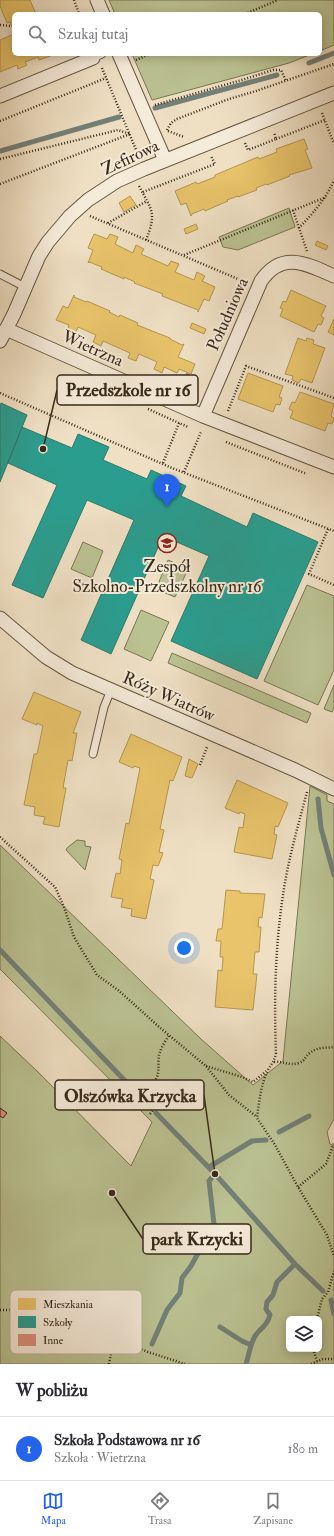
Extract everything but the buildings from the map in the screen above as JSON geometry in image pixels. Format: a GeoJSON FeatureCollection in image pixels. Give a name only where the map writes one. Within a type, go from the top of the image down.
{"type":"FeatureCollection","features":[{"type":"Feature","properties":{"kind":"street"},"geometry":{"type":"LineString","coordinates":[[97,0],[102,12]]}},
{"type":"Feature","properties":{"kind":"street"},"geometry":{"type":"LineString","coordinates":[[0,96],[97,56]]}},
{"type":"Feature","properties":{"kind":"street"},"geometry":{"type":"LineString","coordinates":[[121,56],[165,160]]}},
{"type":"Feature","properties":{"kind":"street","name":"Zefirowa"},"geometry":{"type":"LineString","coordinates":[[3,335],[39,256],[48,242],[70,216],[102,190],[117,181],[165,160],[334,93]]}},
{"type":"Feature","properties":{"kind":"street","name":"Południowa"},"geometry":{"type":"LineString","coordinates":[[203,416],[261,281],[269,271],[286,262],[293,261],[306,264],[334,276]]}},
{"type":"Feature","properties":{"kind":"street","name":"Wietrzna"},"geometry":{"type":"LineString","coordinates":[[3,335],[334,467]]}},
{"type":"Feature","properties":{"kind":"street","name":"Róży Wiatrów"},"geometry":{"type":"LineString","coordinates":[[0,618],[36,649],[56,664],[72,673],[295,770],[334,789]]}},
{"type":"Feature","properties":{"kind":"lane"},"geometry":{"type":"LineString","coordinates":[[0,274],[25,288]]}},
{"type":"Feature","properties":{"kind":"lane"},"geometry":{"type":"LineString","coordinates":[[93,754],[104,707],[111,690]]}},
{"type":"Feature","properties":{"kind":"path"},"geometry":{"type":"LineString","coordinates":[[74,0],[78,12]]}},
{"type":"Feature","properties":{"kind":"path"},"geometry":{"type":"LineString","coordinates":[[250,12],[278,0]]}},
{"type":"Feature","properties":{"kind":"path"},"geometry":{"type":"LineString","coordinates":[[0,25],[11,26]]}},
{"type":"Feature","properties":{"kind":"path"},"geometry":{"type":"LineString","coordinates":[[97,56],[134,143],[154,136]]}},
{"type":"Feature","properties":{"kind":"path"},"geometry":{"type":"LineString","coordinates":[[135,60],[145,56]]}},
{"type":"Feature","properties":{"kind":"path"},"geometry":{"type":"LineString","coordinates":[[185,137],[166,131],[171,123],[178,119],[228,99],[334,64]]}},
{"type":"Feature","properties":{"kind":"path"},"geometry":{"type":"LineString","coordinates":[[143,109],[273,70],[281,70],[286,81]]}},
{"type":"Feature","properties":{"kind":"path"},"geometry":{"type":"LineString","coordinates":[[0,121],[106,78]]}},
{"type":"Feature","properties":{"kind":"path"},"geometry":{"type":"LineString","coordinates":[[321,111],[334,144]]}},
{"type":"Feature","properties":{"kind":"path"},"geometry":{"type":"LineString","coordinates":[[246,144],[248,150],[325,120]]}},
{"type":"Feature","properties":{"kind":"path"},"geometry":{"type":"LineString","coordinates":[[306,122],[308,127]]}},
{"type":"Feature","properties":{"kind":"path"},"geometry":{"type":"LineString","coordinates":[[0,158],[118,130],[130,134]]}},
{"type":"Feature","properties":{"kind":"path"},"geometry":{"type":"LineString","coordinates":[[274,133],[276,139]]}},
{"type":"Feature","properties":{"kind":"path"},"geometry":{"type":"LineString","coordinates":[[0,184],[130,134]]}},
{"type":"Feature","properties":{"kind":"path"},"geometry":{"type":"LineString","coordinates":[[143,192],[215,164],[212,158]]}},
{"type":"Feature","properties":{"kind":"path"},"geometry":{"type":"LineString","coordinates":[[185,169],[187,175]]}},
{"type":"Feature","properties":{"kind":"path"},"geometry":{"type":"LineString","coordinates":[[299,228],[326,197],[334,180]]}},
{"type":"Feature","properties":{"kind":"path"},"geometry":{"type":"LineString","coordinates":[[138,183],[153,214],[146,240]]}},
{"type":"Feature","properties":{"kind":"path"},"geometry":{"type":"LineString","coordinates":[[183,255],[326,197]]}},
{"type":"Feature","properties":{"kind":"path"},"geometry":{"type":"LineString","coordinates":[[107,223],[147,201]]}},
{"type":"Feature","properties":{"kind":"path"},"geometry":{"type":"LineString","coordinates":[[80,208],[88,215],[259,288]]}},
{"type":"Feature","properties":{"kind":"path"},"geometry":{"type":"LineString","coordinates":[[293,210],[307,251]]}},
{"type":"Feature","properties":{"kind":"path"},"geometry":{"type":"LineString","coordinates":[[227,415],[246,366],[334,398]]}},
{"type":"Feature","properties":{"kind":"path"},"geometry":{"type":"LineString","coordinates":[[179,394],[188,373]]}},
{"type":"Feature","properties":{"kind":"path"},"geometry":{"type":"LineString","coordinates":[[0,392],[163,464],[334,531]]}},
{"type":"Feature","properties":{"kind":"path"},"geometry":{"type":"LineString","coordinates":[[163,464],[179,423]]}},
{"type":"Feature","properties":{"kind":"path"},"geometry":{"type":"LineString","coordinates":[[184,472],[201,432]]}},
{"type":"Feature","properties":{"kind":"path"},"geometry":{"type":"LineString","coordinates":[[328,529],[309,574],[334,585]]}},
{"type":"Feature","properties":{"kind":"path"},"geometry":{"type":"LineString","coordinates":[[200,765],[208,744]]}},
{"type":"Feature","properties":{"kind":"path"},"geometry":{"type":"LineString","coordinates":[[206,1066],[237,1075],[253,1082],[268,1070],[274,1062],[276,1053],[275,982],[278,934],[283,895],[308,788]]}},
{"type":"Feature","properties":{"kind":"path"},"geometry":{"type":"LineString","coordinates":[[0,837],[55,887],[64,907],[74,937],[97,975],[118,990],[206,1066],[229,1095],[257,1118],[275,1145],[327,1235],[334,1256]]}},
{"type":"Feature","properties":{"kind":"path"},"geometry":{"type":"LineString","coordinates":[[150,1114],[156,1103],[151,1096],[150,1091],[157,1077],[160,1051],[169,1035]]}},
{"type":"Feature","properties":{"kind":"path"},"geometry":{"type":"LineString","coordinates":[[274,1062],[279,1061],[286,1064],[293,1064],[306,1059],[308,1053],[315,1050],[334,1047]]}},
{"type":"Feature","properties":{"kind":"path"},"geometry":{"type":"LineString","coordinates":[[257,1118],[259,1099],[268,1070]]}},
{"type":"Feature","properties":{"kind":"path"},"geometry":{"type":"LineString","coordinates":[[298,1187],[326,1164],[334,1143]]}},
{"type":"Feature","properties":{"kind":"path"},"geometry":{"type":"LineString","coordinates":[[318,1316],[322,1299],[328,1292],[334,1271]]}},
{"type":"Feature","properties":{"kind":"path"},"geometry":{"type":"LineString","coordinates":[[142,1350],[185,1364]]}},
{"type":"Feature","properties":{"kind":"path"},"geometry":{"type":"LineString","coordinates":[[314,1352],[317,1361]]}},
{"type":"Feature","properties":{"kind":"path"},"geometry":{"type":"LineString","coordinates":[[109,1364],[111,1354]]}},
{"type":"Feature","properties":{"kind":"path"},"geometry":{"type":"LineString","coordinates":[[311,1364],[323,1359],[334,1359]]}},
{"type":"Feature","properties":{"kind":"green space"},"geometry":{"type":"Polygon","coordinates":[[[109,0],[334,0],[334,45],[322,50],[322,12],[114,12],[109,0]]]}},
{"type":"Feature","properties":{"kind":"green space"},"geometry":{"type":"Polygon","coordinates":[[[133,56],[307,56],[289,63],[152,100],[133,56]]]}},
{"type":"Feature","properties":{"kind":"green space"},"geometry":{"type":"Polygon","coordinates":[[[289,208],[295,227],[238,250],[223,247],[219,237],[289,208]]]}},
{"type":"Feature","properties":{"kind":"green space"},"geometry":{"type":"Polygon","coordinates":[[[83,542],[103,551],[92,578],[71,569],[83,542]]]}},
{"type":"Feature","properties":{"kind":"green space"},"geometry":{"type":"Polygon","coordinates":[[[168,560],[188,569],[175,597],[156,589],[168,560]]]}},
{"type":"Feature","properties":{"kind":"green space"},"geometry":{"type":"Polygon","coordinates":[[[307,585],[334,596],[334,670],[318,705],[264,681],[307,585]]]}},
{"type":"Feature","properties":{"kind":"green space"},"geometry":{"type":"Polygon","coordinates":[[[141,610],[169,622],[151,661],[124,649],[141,610]]]}},
{"type":"Feature","properties":{"kind":"green space"},"geometry":{"type":"Polygon","coordinates":[[[172,653],[311,713],[307,723],[168,663],[172,653]]]}},
{"type":"Feature","properties":{"kind":"green space"},"geometry":{"type":"Polygon","coordinates":[[[334,685],[334,708],[332,712],[324,709],[334,685]]]}},
{"type":"Feature","properties":{"kind":"green space"},"geometry":{"type":"Polygon","coordinates":[[[310,786],[327,795],[327,801],[334,804],[334,1119],[327,1132],[330,1144],[334,1146],[334,1364],[0,1364],[0,1036],[37,1071],[131,1166],[152,1122],[0,969],[0,845],[201,1039],[253,1085],[283,1061],[310,786]]]}},
{"type":"Feature","properties":{"kind":"green space"},"geometry":{"type":"Polygon","coordinates":[[[77,840],[85,841],[85,846],[91,847],[85,870],[66,850],[77,840]]]}},
{"type":"Feature","properties":{"kind":"waterway"},"geometry":{"type":"LineString","coordinates":[[309,63],[334,53]]}},
{"type":"Feature","properties":{"kind":"waterway"},"geometry":{"type":"LineString","coordinates":[[155,108],[277,75]]}},
{"type":"Feature","properties":{"kind":"waterway"},"geometry":{"type":"LineString","coordinates":[[0,151],[119,117]]}},
{"type":"Feature","properties":{"kind":"waterway"},"geometry":{"type":"LineString","coordinates":[[318,799],[321,828],[334,875]]}},
{"type":"Feature","properties":{"kind":"waterway"},"geometry":{"type":"LineString","coordinates":[[0,950],[150,1107]]}},
{"type":"Feature","properties":{"kind":"waterway"},"geometry":{"type":"LineString","coordinates":[[156,1113],[215,1174],[295,1264],[323,1291]]}},
{"type":"Feature","properties":{"kind":"waterway"},"geometry":{"type":"LineString","coordinates":[[279,1132],[309,1116]]}},
{"type":"Feature","properties":{"kind":"waterway"},"geometry":{"type":"LineString","coordinates":[[209,1167],[252,1141],[266,1140]]}},
{"type":"Feature","properties":{"kind":"waterway"},"geometry":{"type":"LineString","coordinates":[[152,1344],[167,1310],[180,1293],[182,1278],[191,1266],[214,1224],[209,1181],[215,1174]]}},
{"type":"Feature","properties":{"kind":"waterway"},"geometry":{"type":"LineString","coordinates":[[246,1364],[255,1336],[269,1319],[270,1315],[266,1309],[267,1302],[273,1295],[277,1282],[295,1264]]}},
{"type":"Feature","properties":{"kind":"waterway"},"geometry":{"type":"LineString","coordinates":[[331,1300],[334,1314]]}},
{"type":"Feature","properties":{"kind":"waterway"},"geometry":{"type":"LineString","coordinates":[[220,1327],[251,1345]]}},
{"type":"Feature","properties":{"kind":"place","name":"Przedszkole nr 16"},"geometry":{"type":"Point","coordinates":[43,449]}},
{"type":"Feature","properties":{"kind":"place","name":"Szkoła Podstawowa nr 16"},"geometry":{"type":"Point","coordinates":[167,507]}},
{"type":"Feature","properties":{"kind":"place","name":"Zespół Szkolno-Przedszkolny nr 16"},"geometry":{"type":"Point","coordinates":[167,543]}},
{"type":"Feature","properties":{"kind":"place","name":"Olszówka Krzycka"},"geometry":{"type":"Point","coordinates":[215,1174]}},
{"type":"Feature","properties":{"kind":"place","name":"park Krzycki"},"geometry":{"type":"Point","coordinates":[112,1193]}}]}
